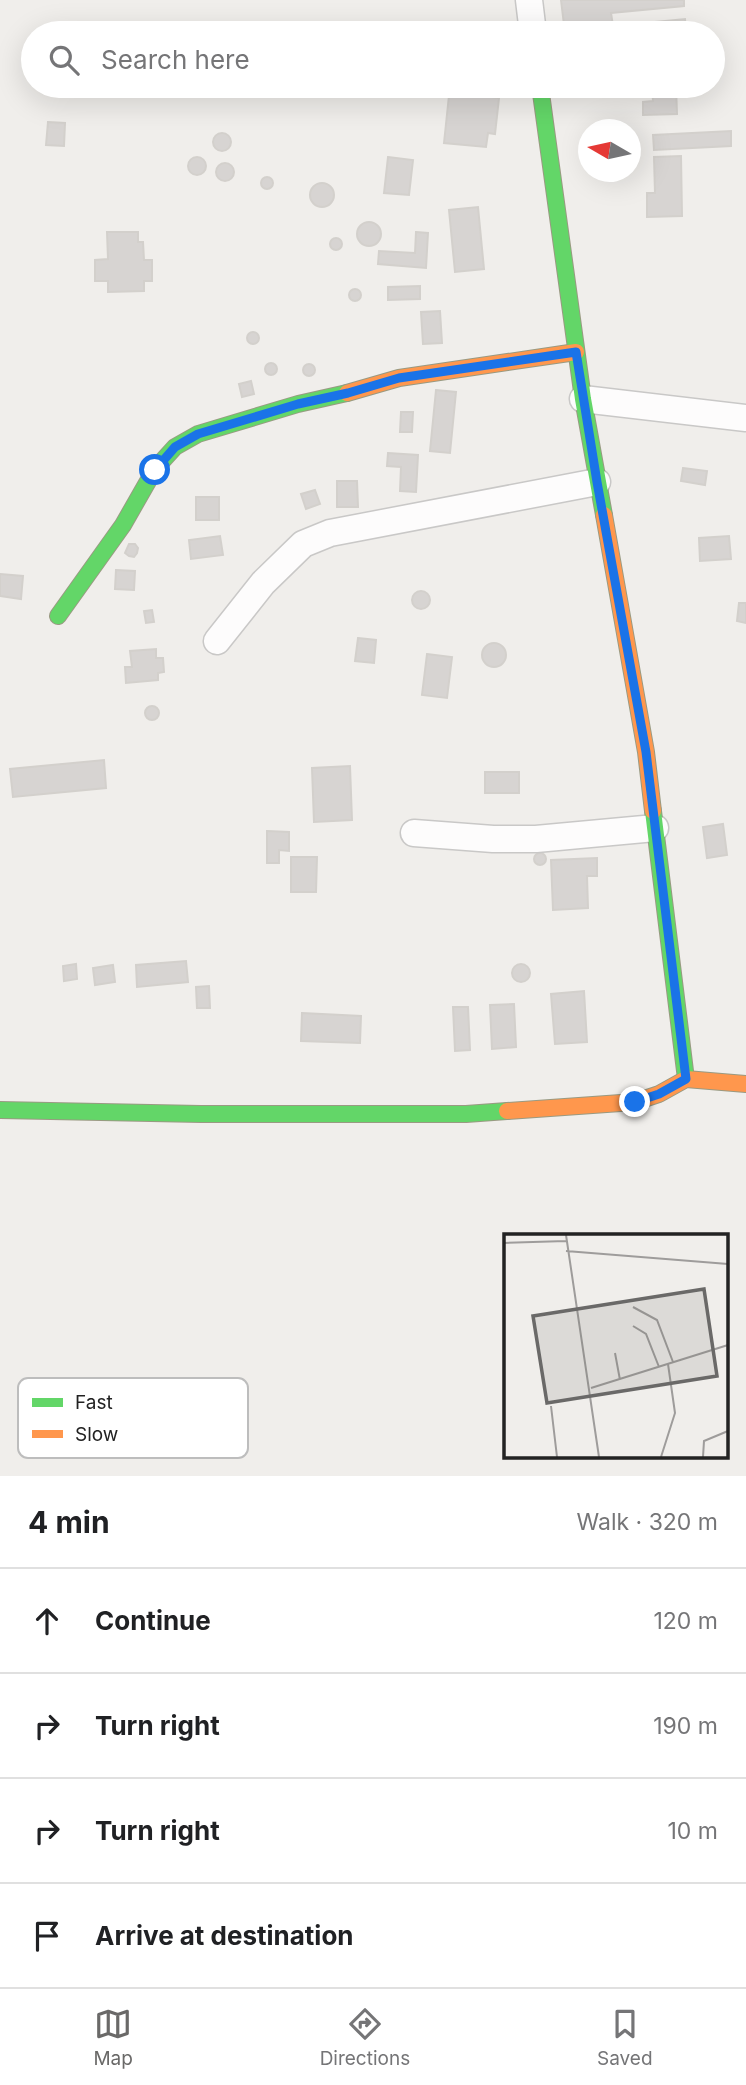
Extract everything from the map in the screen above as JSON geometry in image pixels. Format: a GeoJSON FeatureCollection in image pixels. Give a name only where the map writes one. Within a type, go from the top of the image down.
{"type":"FeatureCollection","features":[{"type":"Feature","properties":{"kind":"street"},"geometry":{"type":"LineString","coordinates":[[529,0],[532,21]]}},
{"type":"Feature","properties":{"kind":"street"},"geometry":{"type":"LineString","coordinates":[[542,98],[583,399],[646,752],[686,1079]]}},
{"type":"Feature","properties":{"kind":"street"},"geometry":{"type":"LineString","coordinates":[[58,616],[123,525],[155,470],[175,447],[198,434],[399,378],[576,352]]}},
{"type":"Feature","properties":{"kind":"street"},"geometry":{"type":"LineString","coordinates":[[583,399],[746,418]]}},
{"type":"Feature","properties":{"kind":"street"},"geometry":{"type":"LineString","coordinates":[[217,641],[263,583],[303,544],[330,533],[597,482]]}},
{"type":"Feature","properties":{"kind":"street"},"geometry":{"type":"LineString","coordinates":[[414,834],[537,839],[655,828]]}},
{"type":"Feature","properties":{"kind":"street"},"geometry":{"type":"LineString","coordinates":[[0,1111],[466,1114],[635,1102],[659,1094],[686,1079],[746,1084]]}},
{"type":"Feature","properties":{"kind":"building"},"geometry":{"type":"Polygon","coordinates":[[[561,0],[684,0],[684,6],[611,13],[612,21],[564,21],[561,0]]]}},
{"type":"Feature","properties":{"kind":"building"},"geometry":{"type":"Polygon","coordinates":[[[449,98],[499,98],[495,134],[488,133],[486,147],[444,143],[449,98]]]}},
{"type":"Feature","properties":{"kind":"building"},"geometry":{"type":"Polygon","coordinates":[[[653,98],[676,98],[677,114],[643,115],[643,102],[653,101],[653,98]]]}},
{"type":"Feature","properties":{"kind":"building"},"geometry":{"type":"Polygon","coordinates":[[[48,122],[65,123],[64,146],[46,145],[48,122]]]}},
{"type":"Feature","properties":{"kind":"building"},"geometry":{"type":"Polygon","coordinates":[[[731,131],[731,146],[654,150],[653,135],[731,131]]]}},
{"type":"Feature","properties":{"kind":"building"},"geometry":{"type":"Polygon","coordinates":[[[222,133],[228,136],[231,142],[228,148],[222,151],[216,148],[213,142],[216,136],[222,133]]]}},
{"type":"Feature","properties":{"kind":"building"},"geometry":{"type":"Polygon","coordinates":[[[681,156],[682,216],[647,217],[647,193],[655,193],[654,157],[681,156]]]}},
{"type":"Feature","properties":{"kind":"building"},"geometry":{"type":"Polygon","coordinates":[[[197,157],[203,160],[206,166],[203,172],[197,175],[191,172],[188,166],[191,160],[197,157]]]}},
{"type":"Feature","properties":{"kind":"building"},"geometry":{"type":"Polygon","coordinates":[[[388,157],[413,160],[409,195],[384,193],[388,157]]]}},
{"type":"Feature","properties":{"kind":"building"},"geometry":{"type":"Polygon","coordinates":[[[225,163],[231,166],[234,172],[231,178],[225,181],[219,178],[216,172],[219,166],[225,163]]]}},
{"type":"Feature","properties":{"kind":"building"},"geometry":{"type":"Polygon","coordinates":[[[267,177],[273,183],[267,189],[261,183],[267,177]]]}},
{"type":"Feature","properties":{"kind":"building"},"geometry":{"type":"Polygon","coordinates":[[[322,183],[333,190],[334,195],[327,206],[322,207],[311,200],[310,195],[317,184],[322,183]]]}},
{"type":"Feature","properties":{"kind":"building"},"geometry":{"type":"Polygon","coordinates":[[[478,207],[484,269],[455,272],[449,210],[478,207]]]}},
{"type":"Feature","properties":{"kind":"building"},"geometry":{"type":"Polygon","coordinates":[[[369,222],[380,229],[381,234],[374,245],[369,246],[358,239],[357,234],[364,223],[369,222]]]}},
{"type":"Feature","properties":{"kind":"building"},"geometry":{"type":"Polygon","coordinates":[[[107,232],[138,232],[138,242],[143,242],[144,260],[152,260],[152,281],[144,281],[144,291],[108,292],[108,281],[95,281],[95,260],[108,259],[107,232]]]}},
{"type":"Feature","properties":{"kind":"building"},"geometry":{"type":"Polygon","coordinates":[[[416,232],[428,233],[426,268],[378,264],[379,251],[415,253],[416,232]]]}},
{"type":"Feature","properties":{"kind":"building"},"geometry":{"type":"Polygon","coordinates":[[[336,238],[342,244],[336,250],[330,244],[336,238]]]}},
{"type":"Feature","properties":{"kind":"building"},"geometry":{"type":"Polygon","coordinates":[[[420,286],[420,299],[388,300],[388,287],[420,286]]]}},
{"type":"Feature","properties":{"kind":"building"},"geometry":{"type":"Polygon","coordinates":[[[355,289],[361,295],[355,301],[349,295],[355,289]]]}},
{"type":"Feature","properties":{"kind":"building"},"geometry":{"type":"Polygon","coordinates":[[[440,311],[442,343],[423,344],[421,312],[440,311]]]}},
{"type":"Feature","properties":{"kind":"building"},"geometry":{"type":"Polygon","coordinates":[[[253,332],[259,338],[253,344],[247,338],[253,332]]]}},
{"type":"Feature","properties":{"kind":"building"},"geometry":{"type":"Polygon","coordinates":[[[271,363],[277,369],[271,375],[265,369],[271,363]]]}},
{"type":"Feature","properties":{"kind":"building"},"geometry":{"type":"Polygon","coordinates":[[[309,364],[315,370],[309,376],[303,370],[309,364]]]}},
{"type":"Feature","properties":{"kind":"building"},"geometry":{"type":"Polygon","coordinates":[[[251,381],[254,394],[242,397],[239,384],[251,381]]]}},
{"type":"Feature","properties":{"kind":"building"},"geometry":{"type":"Polygon","coordinates":[[[436,390],[456,392],[450,453],[430,451],[436,390]]]}},
{"type":"Feature","properties":{"kind":"building"},"geometry":{"type":"Polygon","coordinates":[[[401,412],[413,412],[412,432],[400,432],[401,412]]]}},
{"type":"Feature","properties":{"kind":"building"},"geometry":{"type":"Polygon","coordinates":[[[388,453],[418,455],[416,492],[400,491],[401,467],[387,466],[388,453]]]}},
{"type":"Feature","properties":{"kind":"building"},"geometry":{"type":"Polygon","coordinates":[[[683,468],[707,471],[705,485],[681,481],[683,468]]]}},
{"type":"Feature","properties":{"kind":"building"},"geometry":{"type":"Polygon","coordinates":[[[337,481],[357,481],[358,507],[337,507],[337,481]]]}},
{"type":"Feature","properties":{"kind":"building"},"geometry":{"type":"Polygon","coordinates":[[[315,490],[320,504],[306,509],[301,494],[315,490]]]}},
{"type":"Feature","properties":{"kind":"building"},"geometry":{"type":"Polygon","coordinates":[[[196,497],[219,497],[219,520],[196,520],[196,497]]]}},
{"type":"Feature","properties":{"kind":"building"},"geometry":{"type":"Polygon","coordinates":[[[220,536],[223,555],[191,559],[189,540],[220,536]]]}},
{"type":"Feature","properties":{"kind":"building"},"geometry":{"type":"Polygon","coordinates":[[[729,536],[731,559],[700,561],[699,538],[729,536]]]}},
{"type":"Feature","properties":{"kind":"building"},"geometry":{"type":"Polygon","coordinates":[[[129,544],[135,544],[138,548],[134,557],[125,553],[129,544]]]}},
{"type":"Feature","properties":{"kind":"building"},"geometry":{"type":"Polygon","coordinates":[[[116,570],[135,571],[134,590],[115,589],[116,570]]]}},
{"type":"Feature","properties":{"kind":"building"},"geometry":{"type":"Polygon","coordinates":[[[0,574],[23,576],[21,599],[0,596],[0,574]]]}},
{"type":"Feature","properties":{"kind":"building"},"geometry":{"type":"Polygon","coordinates":[[[417,591],[425,591],[430,600],[428,607],[417,609],[412,604],[412,596],[417,591]]]}},
{"type":"Feature","properties":{"kind":"building"},"geometry":{"type":"Polygon","coordinates":[[[739,603],[746,603],[746,623],[737,621],[739,603]]]}},
{"type":"Feature","properties":{"kind":"building"},"geometry":{"type":"Polygon","coordinates":[[[152,610],[154,622],[146,623],[144,611],[152,610]]]}},
{"type":"Feature","properties":{"kind":"building"},"geometry":{"type":"Polygon","coordinates":[[[358,638],[376,640],[374,663],[355,661],[358,638]]]}},
{"type":"Feature","properties":{"kind":"building"},"geometry":{"type":"Polygon","coordinates":[[[494,643],[505,650],[506,655],[499,666],[494,667],[483,660],[482,655],[489,644],[494,643]]]}},
{"type":"Feature","properties":{"kind":"building"},"geometry":{"type":"Polygon","coordinates":[[[156,649],[156,658],[163,658],[164,672],[158,673],[158,680],[126,683],[125,667],[132,667],[130,651],[156,649]]]}},
{"type":"Feature","properties":{"kind":"building"},"geometry":{"type":"Polygon","coordinates":[[[427,654],[452,657],[447,698],[422,695],[427,654]]]}},
{"type":"Feature","properties":{"kind":"building"},"geometry":{"type":"Polygon","coordinates":[[[149,706],[155,706],[159,713],[155,720],[149,720],[145,716],[145,710],[149,706]]]}},
{"type":"Feature","properties":{"kind":"building"},"geometry":{"type":"Polygon","coordinates":[[[104,760],[106,788],[13,797],[10,769],[104,760]]]}},
{"type":"Feature","properties":{"kind":"building"},"geometry":{"type":"Polygon","coordinates":[[[350,766],[352,820],[314,822],[312,768],[350,766]]]}},
{"type":"Feature","properties":{"kind":"building"},"geometry":{"type":"Polygon","coordinates":[[[485,772],[519,772],[519,793],[485,793],[485,772]]]}},
{"type":"Feature","properties":{"kind":"building"},"geometry":{"type":"Polygon","coordinates":[[[723,824],[727,855],[707,858],[703,827],[723,824]]]}},
{"type":"Feature","properties":{"kind":"building"},"geometry":{"type":"Polygon","coordinates":[[[267,831],[289,832],[289,851],[279,850],[279,863],[267,863],[267,831]]]}},
{"type":"Feature","properties":{"kind":"building"},"geometry":{"type":"Polygon","coordinates":[[[540,853],[546,859],[540,865],[534,859],[540,853]]]}},
{"type":"Feature","properties":{"kind":"building"},"geometry":{"type":"Polygon","coordinates":[[[291,857],[317,857],[316,892],[291,892],[291,857]]]}},
{"type":"Feature","properties":{"kind":"building"},"geometry":{"type":"Polygon","coordinates":[[[597,858],[597,876],[587,876],[588,908],[553,910],[551,860],[597,858]]]}},
{"type":"Feature","properties":{"kind":"building"},"geometry":{"type":"Polygon","coordinates":[[[186,961],[188,982],[137,987],[136,965],[186,961]]]}},
{"type":"Feature","properties":{"kind":"building"},"geometry":{"type":"Polygon","coordinates":[[[76,964],[77,979],[64,981],[63,966],[76,964]]]}},
{"type":"Feature","properties":{"kind":"building"},"geometry":{"type":"Polygon","coordinates":[[[521,964],[527,967],[530,973],[527,979],[521,982],[515,979],[512,973],[515,967],[521,964]]]}},
{"type":"Feature","properties":{"kind":"building"},"geometry":{"type":"Polygon","coordinates":[[[113,965],[115,982],[95,985],[93,968],[113,965]]]}},
{"type":"Feature","properties":{"kind":"building"},"geometry":{"type":"Polygon","coordinates":[[[209,986],[210,1008],[197,1008],[196,987],[209,986]]]}},
{"type":"Feature","properties":{"kind":"building"},"geometry":{"type":"Polygon","coordinates":[[[584,991],[587,1042],[555,1044],[551,994],[584,991]]]}},
{"type":"Feature","properties":{"kind":"building"},"geometry":{"type":"Polygon","coordinates":[[[514,1004],[516,1047],[492,1049],[490,1005],[514,1004]]]}},
{"type":"Feature","properties":{"kind":"building"},"geometry":{"type":"Polygon","coordinates":[[[453,1007],[468,1007],[470,1050],[455,1051],[453,1007]]]}},
{"type":"Feature","properties":{"kind":"building"},"geometry":{"type":"Polygon","coordinates":[[[302,1013],[361,1016],[360,1043],[301,1041],[302,1013]]]}},
{"type":"Feature","properties":{"kind":"traffic: fast"},"geometry":{"type":"LineString","coordinates":[[542,98],[583,399],[604,515]]}},
{"type":"Feature","properties":{"kind":"traffic: fast"},"geometry":{"type":"LineString","coordinates":[[58,616],[123,525],[155,469],[175,447],[198,434],[298,404],[347,393]]}},
{"type":"Feature","properties":{"kind":"traffic: fast"},"geometry":{"type":"LineString","coordinates":[[653,811],[686,1079]]}},
{"type":"Feature","properties":{"kind":"traffic: fast"},"geometry":{"type":"LineString","coordinates":[[0,1110],[201,1114],[466,1114],[507,1111]]}},
{"type":"Feature","properties":{"kind":"traffic: slow"},"geometry":{"type":"LineString","coordinates":[[347,393],[399,378],[576,352]]}},
{"type":"Feature","properties":{"kind":"traffic: slow"},"geometry":{"type":"LineString","coordinates":[[604,515],[646,752],[653,811]]}},
{"type":"Feature","properties":{"kind":"traffic: slow"},"geometry":{"type":"LineString","coordinates":[[507,1111],[635,1102],[659,1094],[686,1079],[746,1084]]}},
{"type":"Feature","properties":{"kind":"route"},"geometry":{"type":"LineString","coordinates":[[155,470],[175,447],[198,434],[298,404],[399,378],[576,352],[646,752],[677,1023],[686,1079],[659,1094],[635,1102]]}}]}
